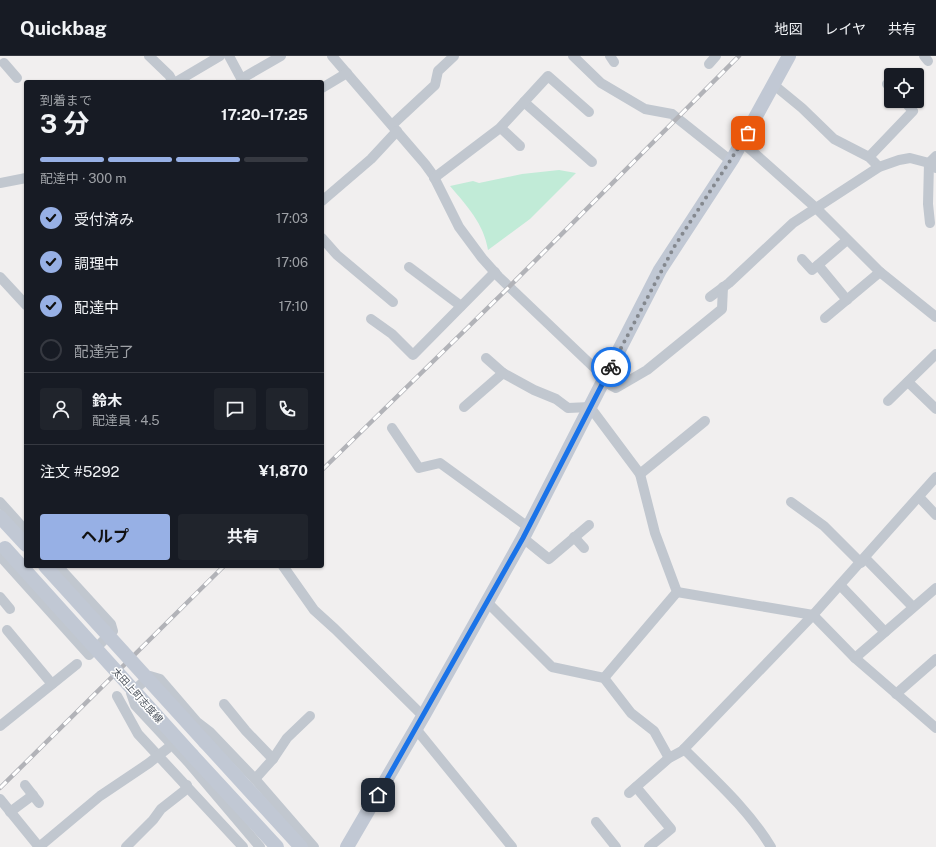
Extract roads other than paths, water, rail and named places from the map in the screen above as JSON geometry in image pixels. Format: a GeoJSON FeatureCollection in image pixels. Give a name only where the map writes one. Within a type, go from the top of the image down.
{"type":"FeatureCollection","features":[{"type":"Feature","properties":{"kind":"main road"},"geometry":{"type":"LineString","coordinates":[[347,847],[416,729],[526,532],[670,253],[731,161],[789,56]]}},
{"type":"Feature","properties":{"kind":"main road"},"geometry":{"type":"LineString","coordinates":[[0,517],[23,537]]}},
{"type":"Feature","properties":{"kind":"main road","name":"太田上町志度線"},"geometry":{"type":"LineString","coordinates":[[2,549],[277,847]]}},
{"type":"Feature","properties":{"kind":"main road","name":"太田上町志度線"},"geometry":{"type":"LineString","coordinates":[[47,568],[301,847]]}},
{"type":"Feature","properties":{"kind":"street"},"geometry":{"type":"LineString","coordinates":[[149,56],[173,80]]}},
{"type":"Feature","properties":{"kind":"street"},"geometry":{"type":"LineString","coordinates":[[178,80],[220,56]]}},
{"type":"Feature","properties":{"kind":"street"},"geometry":{"type":"LineString","coordinates":[[229,56],[241,80]]}},
{"type":"Feature","properties":{"kind":"street"},"geometry":{"type":"LineString","coordinates":[[244,80],[281,56]]}},
{"type":"Feature","properties":{"kind":"street"},"geometry":{"type":"LineString","coordinates":[[332,56],[395,128],[434,178],[460,227],[495,272],[604,380],[616,388],[647,370],[722,308],[723,287]]}},
{"type":"Feature","properties":{"kind":"street"},"geometry":{"type":"LineString","coordinates":[[573,56],[601,83],[646,109],[672,114],[731,161]]}},
{"type":"Feature","properties":{"kind":"street"},"geometry":{"type":"LineString","coordinates":[[709,64],[716,56]]}},
{"type":"Feature","properties":{"kind":"street"},"geometry":{"type":"LineString","coordinates":[[324,199],[371,159],[395,128],[435,84],[438,71],[451,57]]}},
{"type":"Feature","properties":{"kind":"street"},"geometry":{"type":"LineString","coordinates":[[4,62],[17,78]]}},
{"type":"Feature","properties":{"kind":"street"},"geometry":{"type":"LineString","coordinates":[[324,87],[347,73]]}},
{"type":"Feature","properties":{"kind":"street"},"geometry":{"type":"LineString","coordinates":[[434,178],[500,128],[548,76],[589,112]]}},
{"type":"Feature","properties":{"kind":"street"},"geometry":{"type":"LineString","coordinates":[[774,85],[802,108],[834,139],[869,157],[879,166]]}},
{"type":"Feature","properties":{"kind":"street"},"geometry":{"type":"LineString","coordinates":[[524,102],[592,162]]}},
{"type":"Feature","properties":{"kind":"street"},"geometry":{"type":"LineString","coordinates":[[869,157],[914,111],[911,108]]}},
{"type":"Feature","properties":{"kind":"street"},"geometry":{"type":"LineString","coordinates":[[500,128],[520,146]]}},
{"type":"Feature","properties":{"kind":"street"},"geometry":{"type":"LineString","coordinates":[[742,142],[816,208],[880,272],[936,317]]}},
{"type":"Feature","properties":{"kind":"street"},"geometry":{"type":"LineString","coordinates":[[710,296],[723,287],[793,223],[879,166],[910,158],[934,162],[928,204],[930,223]]}},
{"type":"Feature","properties":{"kind":"street"},"geometry":{"type":"LineString","coordinates":[[0,183],[24,178]]}},
{"type":"Feature","properties":{"kind":"street"},"geometry":{"type":"LineString","coordinates":[[324,240],[337,255],[393,302]]}},
{"type":"Feature","properties":{"kind":"street"},"geometry":{"type":"LineString","coordinates":[[802,259],[812,270],[847,240]]}},
{"type":"Feature","properties":{"kind":"street"},"geometry":{"type":"LineString","coordinates":[[818,264],[847,300]]}},
{"type":"Feature","properties":{"kind":"street"},"geometry":{"type":"LineString","coordinates":[[409,267],[461,306]]}},
{"type":"Feature","properties":{"kind":"street"},"geometry":{"type":"LineString","coordinates":[[371,319],[392,334],[413,355],[495,272]]}},
{"type":"Feature","properties":{"kind":"street"},"geometry":{"type":"LineString","coordinates":[[825,318],[880,272]]}},
{"type":"Feature","properties":{"kind":"street"},"geometry":{"type":"LineString","coordinates":[[0,277],[24,303]]}},
{"type":"Feature","properties":{"kind":"street"},"geometry":{"type":"LineString","coordinates":[[888,401],[936,354]]}},
{"type":"Feature","properties":{"kind":"street"},"geometry":{"type":"LineString","coordinates":[[486,358],[503,373],[534,390],[556,399],[568,408],[590,407],[640,474],[655,533],[677,592]]}},
{"type":"Feature","properties":{"kind":"street"},"geometry":{"type":"LineString","coordinates":[[464,407],[503,373]]}},
{"type":"Feature","properties":{"kind":"street"},"geometry":{"type":"LineString","coordinates":[[908,382],[936,409]]}},
{"type":"Feature","properties":{"kind":"street"},"geometry":{"type":"LineString","coordinates":[[640,474],[705,421]]}},
{"type":"Feature","properties":{"kind":"street"},"geometry":{"type":"LineString","coordinates":[[392,428],[419,468],[440,462],[526,532],[549,559],[589,525]]}},
{"type":"Feature","properties":{"kind":"street"},"geometry":{"type":"LineString","coordinates":[[649,847],[671,829],[633,790],[669,758],[684,749],[840,585],[936,477]]}},
{"type":"Feature","properties":{"kind":"street"},"geometry":{"type":"LineString","coordinates":[[919,497],[936,515]]}},
{"type":"Feature","properties":{"kind":"street"},"geometry":{"type":"LineString","coordinates":[[0,502],[23,537]]}},
{"type":"Feature","properties":{"kind":"street"},"geometry":{"type":"LineString","coordinates":[[792,502],[824,526],[913,607]]}},
{"type":"Feature","properties":{"kind":"street"},"geometry":{"type":"LineString","coordinates":[[574,537],[584,548]]}},
{"type":"Feature","properties":{"kind":"street"},"geometry":{"type":"LineString","coordinates":[[2,549],[89,655],[113,631],[111,624],[60,568]]}},
{"type":"Feature","properties":{"kind":"street"},"geometry":{"type":"LineString","coordinates":[[284,568],[314,610],[423,716]]}},
{"type":"Feature","properties":{"kind":"street"},"geometry":{"type":"LineString","coordinates":[[840,585],[885,632]]}},
{"type":"Feature","properties":{"kind":"street"},"geometry":{"type":"LineString","coordinates":[[855,658],[936,588]]}},
{"type":"Feature","properties":{"kind":"street"},"geometry":{"type":"LineString","coordinates":[[677,592],[812,615],[855,658],[936,728]]}},
{"type":"Feature","properties":{"kind":"street"},"geometry":{"type":"LineString","coordinates":[[604,678],[677,592]]}},
{"type":"Feature","properties":{"kind":"street"},"geometry":{"type":"LineString","coordinates":[[0,597],[10,609]]}},
{"type":"Feature","properties":{"kind":"street"},"geometry":{"type":"LineString","coordinates":[[487,602],[552,667],[604,678],[631,713],[654,732],[669,758]]}},
{"type":"Feature","properties":{"kind":"street"},"geometry":{"type":"LineString","coordinates":[[7,630],[52,684]]}},
{"type":"Feature","properties":{"kind":"street"},"geometry":{"type":"LineString","coordinates":[[896,694],[936,659]]}},
{"type":"Feature","properties":{"kind":"street"},"geometry":{"type":"LineString","coordinates":[[0,726],[77,664]]}},
{"type":"Feature","properties":{"kind":"street"},"geometry":{"type":"LineString","coordinates":[[260,847],[188,762],[135,705],[131,693],[150,676],[160,679],[195,723],[210,732],[255,779],[314,847]]}},
{"type":"Feature","properties":{"kind":"street"},"geometry":{"type":"LineString","coordinates":[[117,696],[133,727],[243,847]]}},
{"type":"Feature","properties":{"kind":"street"},"geometry":{"type":"LineString","coordinates":[[224,704],[246,731],[273,759]]}},
{"type":"Feature","properties":{"kind":"street"},"geometry":{"type":"LineString","coordinates":[[255,779],[273,759],[287,738],[310,716]]}},
{"type":"Feature","properties":{"kind":"street"},"geometry":{"type":"LineString","coordinates":[[416,729],[512,847]]}},
{"type":"Feature","properties":{"kind":"street"},"geometry":{"type":"LineString","coordinates":[[0,799],[39,847],[100,796],[159,756],[168,748]]}},
{"type":"Feature","properties":{"kind":"street"},"geometry":{"type":"LineString","coordinates":[[684,749],[735,800],[759,827],[771,847]]}},
{"type":"Feature","properties":{"kind":"street"},"geometry":{"type":"LineString","coordinates":[[10,812],[36,799],[25,785]]}},
{"type":"Feature","properties":{"kind":"street"},"geometry":{"type":"LineString","coordinates":[[133,845],[161,809],[184,791],[187,785]]}},
{"type":"Feature","properties":{"kind":"street"},"geometry":{"type":"LineString","coordinates":[[596,822],[616,847]]}},
{"type":"Feature","properties":{"kind":"railway"},"geometry":{"type":"LineString","coordinates":[[324,468],[509,287],[739,56]]}},
{"type":"Feature","properties":{"kind":"railway"},"geometry":{"type":"LineString","coordinates":[[0,788],[222,568]]}}]}
